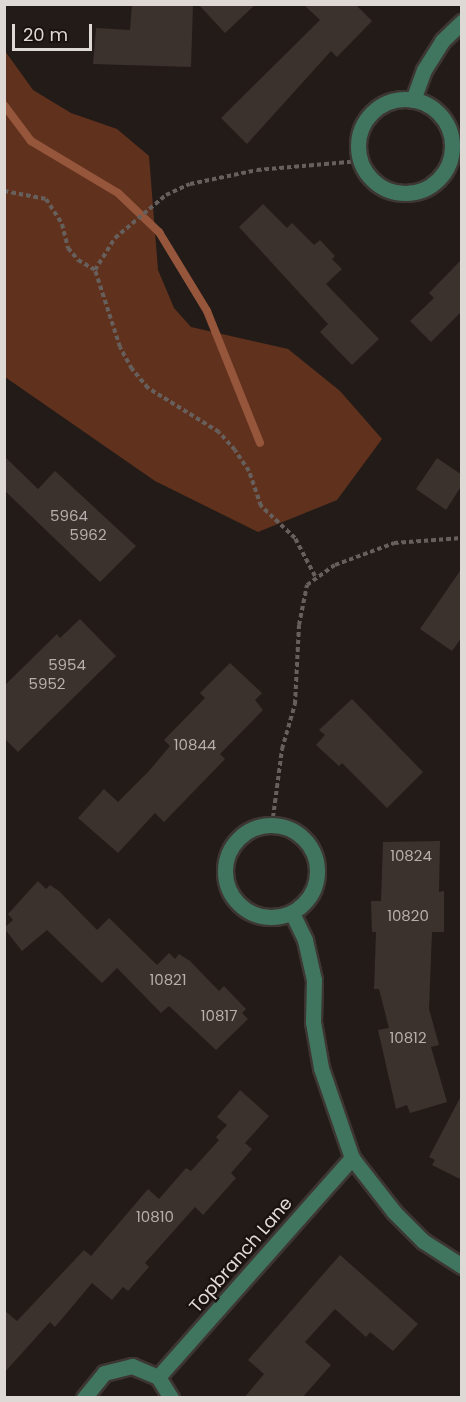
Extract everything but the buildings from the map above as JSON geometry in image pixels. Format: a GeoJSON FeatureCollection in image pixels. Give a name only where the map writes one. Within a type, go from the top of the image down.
{"type":"FeatureCollection","features":[{"type":"Feature","properties":{"kind":"street"},"geometry":{"type":"LineString","coordinates":[[413,100],[424,70],[442,41],[462,22]]}},
{"type":"Feature","properties":{"kind":"street"},"geometry":{"type":"LineString","coordinates":[[413,100],[430,106],[446,123],[451,155],[443,173],[415,192],[399,193],[380,186],[360,161],[358,143],[371,114],[390,102],[413,100]]}},
{"type":"Feature","properties":{"kind":"street"},"geometry":{"type":"LineString","coordinates":[[272,825],[288,828],[303,837],[317,864],[310,897],[292,913],[272,918],[255,915],[240,907],[225,880],[226,860],[243,835],[272,825]]}},
{"type":"Feature","properties":{"kind":"street"},"geometry":{"type":"LineString","coordinates":[[292,913],[305,940],[314,980],[314,1022],[321,1068],[352,1158],[394,1212],[423,1240],[462,1266]]}},
{"type":"Feature","properties":{"kind":"street","name":"Topbranch Lane"},"geometry":{"type":"LineString","coordinates":[[158,1377],[352,1158]]}},
{"type":"Feature","properties":{"kind":"street"},"geometry":{"type":"LineString","coordinates":[[84,1398],[93,1382],[118,1367],[146,1370],[158,1377],[171,1398]]}},
{"type":"Feature","properties":{"kind":"path"},"geometry":{"type":"LineString","coordinates":[[95,270],[115,238],[154,206],[190,184],[218,176],[360,161]]}},
{"type":"Feature","properties":{"kind":"path"},"geometry":{"type":"LineString","coordinates":[[4,191],[46,199],[56,210],[68,248],[78,260],[95,270],[117,338],[132,369],[148,388],[219,432],[235,450],[249,471],[261,506],[295,538],[315,576]]}},
{"type":"Feature","properties":{"kind":"path"},"geometry":{"type":"LineString","coordinates":[[272,825],[282,749],[295,704],[303,594],[315,576],[394,543],[462,538]]}},
{"type":"Feature","properties":{"kind":"shaded area"},"geometry":{"type":"Polygon","coordinates":[[[5,51],[33,90],[71,113],[117,129],[149,156],[158,270],[174,308],[191,327],[288,349],[340,391],[382,439],[337,500],[258,532],[155,481],[5,377],[5,51]]]}},
{"type":"Feature","properties":{"kind":"waterway"},"geometry":{"type":"LineString","coordinates":[[4,105],[31,141],[118,193],[159,232],[207,311],[260,443]]}}]}
